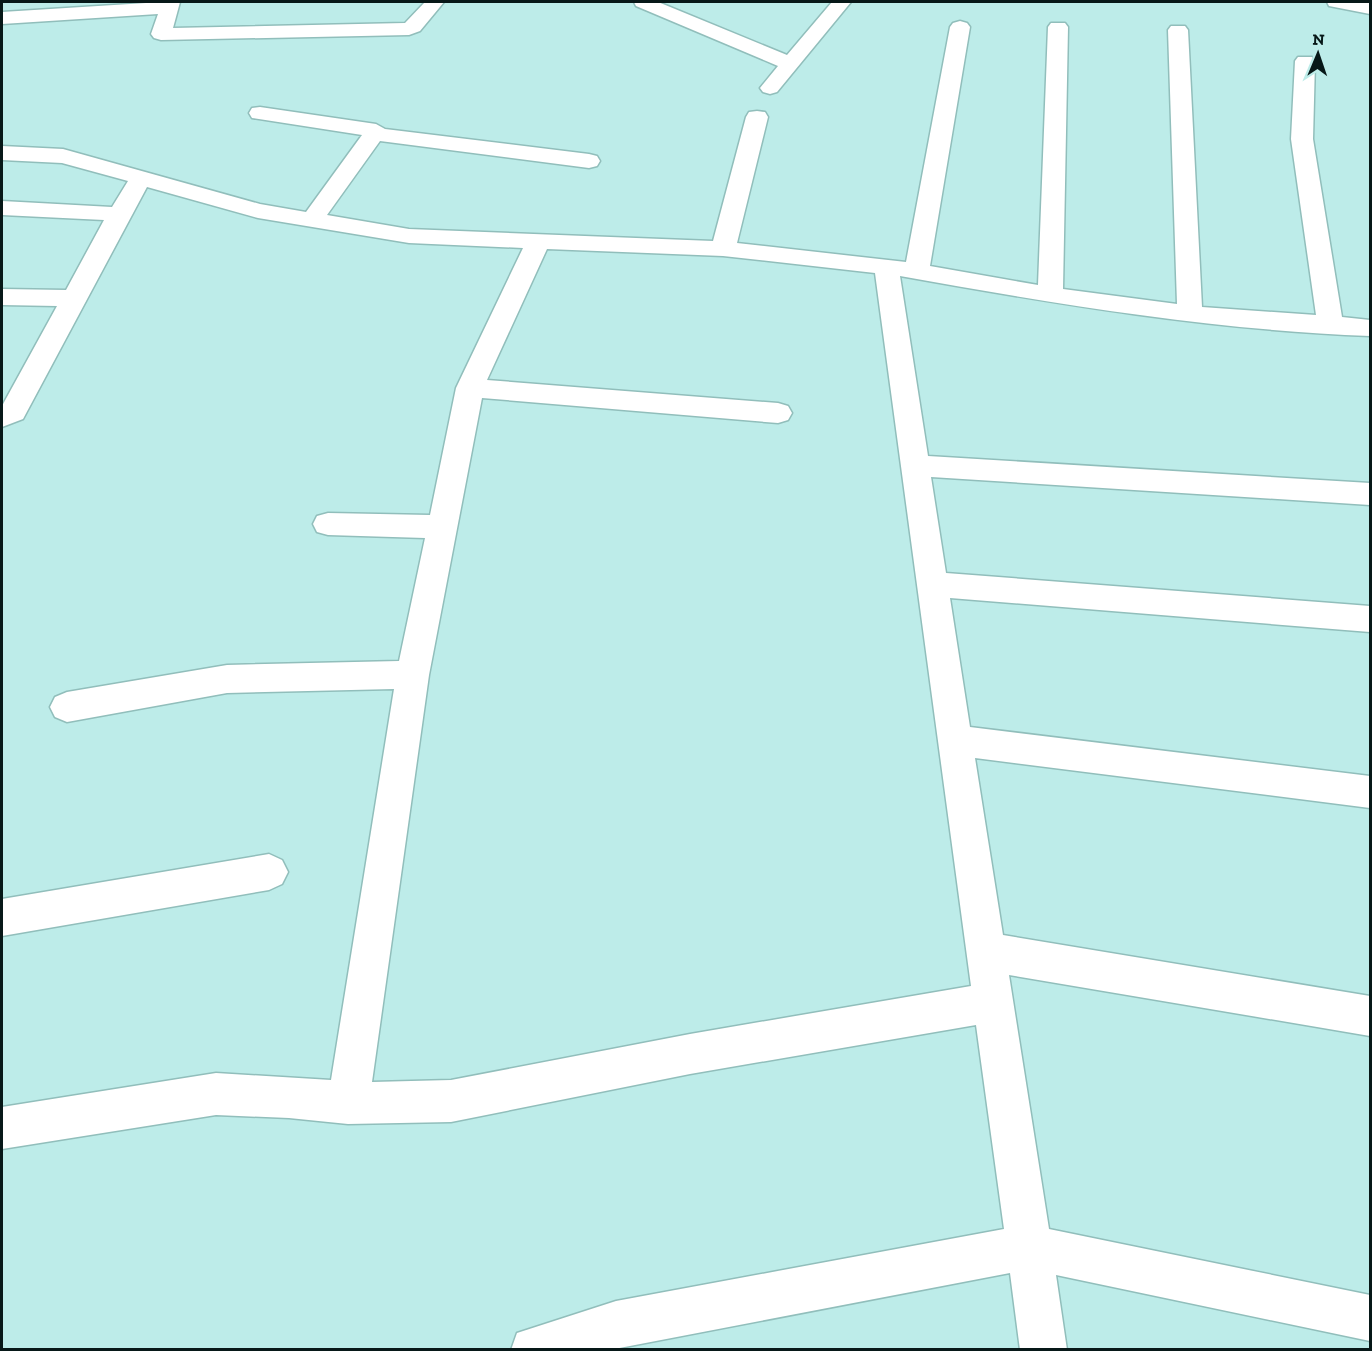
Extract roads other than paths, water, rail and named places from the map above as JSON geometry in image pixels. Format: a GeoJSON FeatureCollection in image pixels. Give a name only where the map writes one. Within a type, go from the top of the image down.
{"type":"FeatureCollection","features":[{"type":"Feature","properties":{"kind":"street"},"geometry":{"type":"LineString","coordinates":[[2,18],[170,4],[161,34],[411,28],[435,2]]}},
{"type":"Feature","properties":{"kind":"street"},"geometry":{"type":"LineString","coordinates":[[643,2],[790,64]]}},
{"type":"Feature","properties":{"kind":"street"},"geometry":{"type":"LineString","coordinates":[[770,88],[838,2]]}},
{"type":"Feature","properties":{"kind":"street"},"geometry":{"type":"LineString","coordinates":[[1335,2],[1371,8]]}},
{"type":"Feature","properties":{"kind":"street"},"geometry":{"type":"LineString","coordinates":[[960,27],[902,269],[916,466],[1044,1350]]}},
{"type":"Feature","properties":{"kind":"street"},"geometry":{"type":"LineString","coordinates":[[1050,295],[1058,27]]}},
{"type":"Feature","properties":{"kind":"street"},"geometry":{"type":"LineString","coordinates":[[1178,30],[1190,314]]}},
{"type":"Feature","properties":{"kind":"street"},"geometry":{"type":"LineString","coordinates":[[1305,61],[1302,140],[1330,324]]}},
{"type":"Feature","properties":{"kind":"street"},"geometry":{"type":"LineString","coordinates":[[260,113],[374,130],[375,134],[589,161]]}},
{"type":"Feature","properties":{"kind":"street"},"geometry":{"type":"LineString","coordinates":[[723,249],[757,117]]}},
{"type":"Feature","properties":{"kind":"street"},"geometry":{"type":"LineString","coordinates":[[312,220],[375,134]]}},
{"type":"Feature","properties":{"kind":"street"},"geometry":{"type":"LineString","coordinates":[[2,153],[63,156],[258,211],[409,236],[723,249],[902,269],[1050,295],[1190,314],[1371,328]]}},
{"type":"Feature","properties":{"kind":"street"},"geometry":{"type":"LineString","coordinates":[[2,417],[14,412],[119,214],[142,177]]}},
{"type":"Feature","properties":{"kind":"street"},"geometry":{"type":"LineString","coordinates":[[2,208],[119,214]]}},
{"type":"Feature","properties":{"kind":"street"},"geometry":{"type":"LineString","coordinates":[[348,1103],[413,675],[470,388],[538,242]]}},
{"type":"Feature","properties":{"kind":"street"},"geometry":{"type":"LineString","coordinates":[[2,297],[75,298]]}},
{"type":"Feature","properties":{"kind":"street"},"geometry":{"type":"LineString","coordinates":[[470,388],[778,413]]}},
{"type":"Feature","properties":{"kind":"street"},"geometry":{"type":"LineString","coordinates":[[916,466],[1371,494]]}},
{"type":"Feature","properties":{"kind":"street"},"geometry":{"type":"LineString","coordinates":[[328,524],[442,527]]}},
{"type":"Feature","properties":{"kind":"street"},"geometry":{"type":"LineString","coordinates":[[933,584],[1371,620]]}},
{"type":"Feature","properties":{"kind":"street"},"geometry":{"type":"LineString","coordinates":[[67,707],[227,679],[413,675]]}},
{"type":"Feature","properties":{"kind":"street"},"geometry":{"type":"LineString","coordinates":[[956,740],[1371,792]]}},
{"type":"Feature","properties":{"kind":"street"},"geometry":{"type":"LineString","coordinates":[[2,918],[269,872]]}},
{"type":"Feature","properties":{"kind":"street"},"geometry":{"type":"LineString","coordinates":[[987,952],[1371,1016]]}},
{"type":"Feature","properties":{"kind":"street"},"geometry":{"type":"LineString","coordinates":[[2,1128],[216,1094],[289,1097],[348,1103],[451,1101],[690,1054],[994,1002]]}},
{"type":"Feature","properties":{"kind":"street"},"geometry":{"type":"LineString","coordinates":[[534,1350],[616,1324],[1029,1247],[1371,1318]]}}]}
